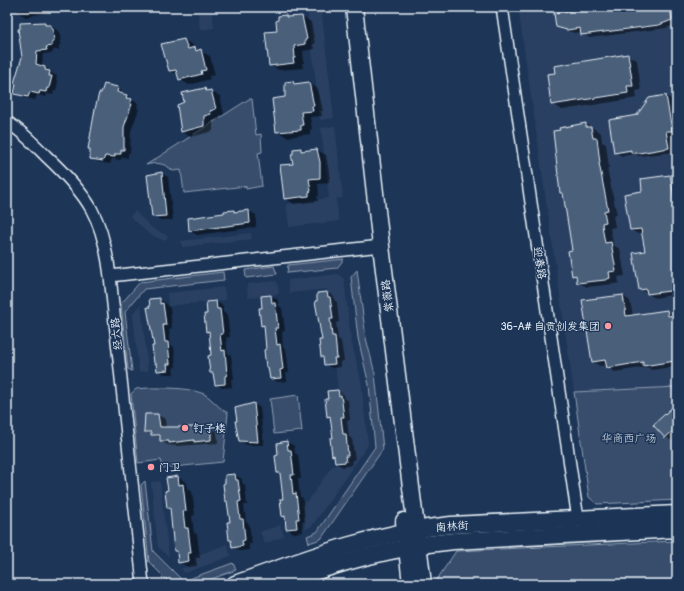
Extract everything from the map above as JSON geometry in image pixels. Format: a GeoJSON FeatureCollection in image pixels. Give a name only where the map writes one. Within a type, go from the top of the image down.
{"type":"FeatureCollection","features":[{"type":"Feature","properties":{"kind":"main road","name":"紫薇路"},"geometry":{"type":"LineString","coordinates":[[346,7],[377,247],[411,538],[411,584]]}},
{"type":"Feature","properties":{"kind":"main road","name":"紫薇路"},"geometry":{"type":"LineString","coordinates":[[354,7],[377,247]]}},
{"type":"Feature","properties":{"kind":"main road","name":"南林街"},"geometry":{"type":"LineString","coordinates":[[235,584],[319,554],[361,541],[411,538],[578,518],[677,514]]}},
{"type":"Feature","properties":{"kind":"main road","name":"南林街"},"geometry":{"type":"LineString","coordinates":[[280,584],[411,538],[454,541],[677,529]]}},
{"type":"Feature","properties":{"kind":"main road","name":"紫薇路"},"geometry":{"type":"LineString","coordinates":[[411,538],[423,584]]}},
{"type":"Feature","properties":{"kind":"street","name":"迎春路"},"geometry":{"type":"LineString","coordinates":[[502,7],[578,518]]}},
{"type":"Feature","properties":{"kind":"street","name":"经六路"},"geometry":{"type":"LineString","coordinates":[[7,122],[24,135],[64,172],[85,197],[98,220],[103,235],[110,276],[143,584]]}},
{"type":"Feature","properties":{"kind":"street"},"geometry":{"type":"LineString","coordinates":[[110,276],[377,247]]}},
{"type":"Feature","properties":{"kind":"shaded area"},"geometry":{"type":"Polygon","coordinates":[[[307,7],[321,7],[334,118],[320,120],[307,7]]]}},
{"type":"Feature","properties":{"kind":"shaded area"},"geometry":{"type":"Polygon","coordinates":[[[518,7],[677,7],[677,387],[574,392],[518,7]]]}},
{"type":"Feature","properties":{"kind":"shaded area"},"geometry":{"type":"Polygon","coordinates":[[[212,12],[214,28],[200,30],[198,13],[212,12]]]}},
{"type":"Feature","properties":{"kind":"shaded area"},"geometry":{"type":"Polygon","coordinates":[[[335,126],[343,198],[336,199],[339,221],[289,227],[286,204],[329,198],[321,128],[335,126]]]}},
{"type":"Feature","properties":{"kind":"shaded area"},"geometry":{"type":"Polygon","coordinates":[[[135,211],[152,228],[168,236],[165,241],[149,234],[130,216],[135,211]]]}},
{"type":"Feature","properties":{"kind":"shaded area"},"geometry":{"type":"Polygon","coordinates":[[[251,233],[252,239],[182,247],[181,241],[251,233]]]}},
{"type":"Feature","properties":{"kind":"shaded area"},"geometry":{"type":"Polygon","coordinates":[[[338,274],[344,279],[351,340],[361,380],[368,445],[312,526],[305,529],[302,502],[308,501],[332,466],[346,464],[327,289],[289,293],[288,280],[338,274]]]}},
{"type":"Feature","properties":{"kind":"shaded area"},"geometry":{"type":"Polygon","coordinates":[[[277,281],[279,294],[248,298],[247,284],[277,281]]]}},
{"type":"Feature","properties":{"kind":"shaded area"},"geometry":{"type":"Polygon","coordinates":[[[224,287],[226,300],[168,306],[167,293],[224,287]]]}},
{"type":"Feature","properties":{"kind":"shaded area"},"geometry":{"type":"Polygon","coordinates":[[[141,304],[148,371],[139,372],[133,314],[141,304]]]}},
{"type":"Feature","properties":{"kind":"shaded area"},"geometry":{"type":"Polygon","coordinates":[[[160,481],[169,557],[158,547],[151,482],[160,481]]]}},
{"type":"Feature","properties":{"kind":"shaded area"},"geometry":{"type":"Polygon","coordinates":[[[280,525],[284,536],[265,544],[260,532],[280,525]]]}},
{"type":"Feature","properties":{"kind":"shaded area"},"geometry":{"type":"Polygon","coordinates":[[[227,544],[231,556],[185,573],[181,569],[195,563],[193,557],[227,544]]]}},
{"type":"Feature","properties":{"kind":"green space"},"geometry":{"type":"Polygon","coordinates":[[[249,99],[252,99],[256,135],[261,134],[262,152],[258,153],[262,186],[246,189],[246,186],[184,193],[181,170],[173,171],[167,166],[161,164],[146,165],[249,99]]]}},
{"type":"Feature","properties":{"kind":"green space"},"geometry":{"type":"Polygon","coordinates":[[[344,259],[337,268],[287,273],[288,265],[344,259]]]}},
{"type":"Feature","properties":{"kind":"green space"},"geometry":{"type":"Polygon","coordinates":[[[274,266],[277,274],[246,278],[245,270],[274,266]]]}},
{"type":"Feature","properties":{"kind":"green space"},"geometry":{"type":"Polygon","coordinates":[[[357,270],[366,338],[375,374],[383,449],[321,539],[309,543],[307,536],[317,532],[375,447],[369,385],[358,338],[351,277],[357,270]]]}},
{"type":"Feature","properties":{"kind":"green space"},"geometry":{"type":"Polygon","coordinates":[[[223,272],[224,280],[144,289],[125,312],[132,371],[128,369],[121,304],[140,282],[223,272]]]}},
{"type":"Feature","properties":{"kind":"green space","name":"华商西广场"},"geometry":{"type":"Polygon","coordinates":[[[677,387],[677,500],[597,504],[589,497],[574,392],[677,387]]]}},
{"type":"Feature","properties":{"kind":"green space"},"geometry":{"type":"Polygon","coordinates":[[[176,388],[204,394],[221,409],[228,413],[223,462],[163,468],[161,460],[138,463],[131,394],[136,389],[176,388]]]}},
{"type":"Feature","properties":{"kind":"green space"},"geometry":{"type":"Polygon","coordinates":[[[298,395],[302,431],[274,434],[270,399],[298,395]]]}},
{"type":"Feature","properties":{"kind":"green space"},"geometry":{"type":"Polygon","coordinates":[[[145,481],[153,551],[183,581],[233,563],[236,570],[198,584],[171,584],[149,562],[141,485],[145,481]]]}},
{"type":"Feature","properties":{"kind":"green space"},"geometry":{"type":"Polygon","coordinates":[[[677,541],[677,584],[434,584],[456,551],[677,541]]]}},
{"type":"Feature","properties":{"kind":"building"},"geometry":{"type":"Polygon","coordinates":[[[593,7],[670,7],[672,20],[659,25],[581,35],[580,28],[567,30],[556,27],[554,13],[593,7]]]}},
{"type":"Feature","properties":{"kind":"building"},"geometry":{"type":"Polygon","coordinates":[[[286,15],[286,17],[302,16],[307,39],[305,40],[305,44],[294,46],[294,63],[269,66],[265,32],[277,31],[276,21],[278,20],[278,16],[286,15]]]}},
{"type":"Feature","properties":{"kind":"building"},"geometry":{"type":"Polygon","coordinates":[[[45,22],[45,25],[51,25],[51,29],[53,29],[54,41],[52,42],[52,46],[46,47],[47,50],[37,51],[36,64],[45,67],[45,70],[50,71],[49,76],[52,76],[49,88],[47,88],[46,92],[40,91],[39,94],[30,92],[28,97],[14,94],[16,84],[14,83],[22,57],[18,29],[20,29],[20,23],[45,22]]]}},
{"type":"Feature","properties":{"kind":"building"},"geometry":{"type":"Polygon","coordinates":[[[184,39],[188,49],[195,47],[196,51],[201,49],[206,70],[201,71],[202,74],[179,80],[176,70],[169,71],[161,44],[184,39]]]}},
{"type":"Feature","properties":{"kind":"building"},"geometry":{"type":"Polygon","coordinates":[[[628,54],[633,86],[627,86],[628,93],[551,105],[547,74],[555,73],[554,66],[628,54]]]}},
{"type":"Feature","properties":{"kind":"building"},"geometry":{"type":"Polygon","coordinates":[[[293,81],[294,84],[309,82],[314,106],[312,106],[313,111],[301,112],[303,125],[301,125],[301,130],[276,132],[272,99],[285,97],[285,82],[293,81]]]}},
{"type":"Feature","properties":{"kind":"building"},"geometry":{"type":"Polygon","coordinates":[[[104,84],[118,87],[117,92],[127,95],[126,98],[132,99],[130,104],[132,104],[124,127],[124,150],[121,150],[121,154],[115,154],[115,157],[105,156],[103,161],[90,159],[90,149],[88,149],[95,109],[99,93],[101,93],[104,84]]]}},
{"type":"Feature","properties":{"kind":"building"},"geometry":{"type":"Polygon","coordinates":[[[205,88],[206,91],[211,90],[216,109],[210,111],[211,114],[204,116],[204,126],[181,132],[177,105],[184,102],[182,93],[205,88]]]}},
{"type":"Feature","properties":{"kind":"building"},"geometry":{"type":"Polygon","coordinates":[[[666,95],[672,131],[666,131],[669,148],[639,153],[631,153],[631,150],[614,153],[609,120],[637,115],[649,98],[666,95]]]}},
{"type":"Feature","properties":{"kind":"building"},"geometry":{"type":"Polygon","coordinates":[[[586,123],[586,127],[591,127],[593,138],[597,138],[599,163],[608,210],[604,211],[606,222],[602,223],[603,232],[605,243],[611,242],[616,271],[609,272],[610,278],[605,280],[577,283],[576,275],[572,276],[568,251],[572,250],[563,193],[560,193],[553,131],[560,130],[559,128],[586,123]]]}},
{"type":"Feature","properties":{"kind":"building"},"geometry":{"type":"Polygon","coordinates":[[[301,148],[301,151],[317,149],[320,162],[320,178],[309,179],[311,191],[309,192],[309,196],[284,199],[280,165],[293,164],[291,154],[293,154],[293,149],[301,148]]]}},
{"type":"Feature","properties":{"kind":"building"},"geometry":{"type":"Polygon","coordinates":[[[162,172],[166,216],[152,217],[147,175],[162,172]]]}},
{"type":"Feature","properties":{"kind":"building"},"geometry":{"type":"Polygon","coordinates":[[[670,175],[675,202],[677,202],[677,290],[647,294],[646,289],[639,290],[633,253],[645,251],[641,229],[630,230],[624,194],[642,191],[641,179],[670,175]]]}},
{"type":"Feature","properties":{"kind":"building"},"geometry":{"type":"Polygon","coordinates":[[[234,210],[234,212],[249,210],[250,223],[189,231],[188,218],[224,213],[224,211],[234,210]]]}},
{"type":"Feature","properties":{"kind":"building"},"geometry":{"type":"Polygon","coordinates":[[[327,292],[328,297],[330,297],[333,319],[330,319],[332,336],[335,336],[337,358],[334,358],[335,364],[324,365],[323,357],[321,357],[319,340],[322,340],[315,301],[317,301],[317,293],[327,292]]]}},
{"type":"Feature","properties":{"kind":"building"},"geometry":{"type":"Polygon","coordinates":[[[271,295],[272,303],[275,303],[278,328],[275,328],[277,345],[280,344],[283,369],[280,370],[281,378],[270,379],[268,367],[266,367],[264,350],[266,349],[264,325],[261,326],[259,308],[262,308],[261,296],[271,295]]]}},
{"type":"Feature","properties":{"kind":"building"},"geometry":{"type":"Polygon","coordinates":[[[623,295],[626,316],[667,310],[668,316],[677,315],[677,356],[675,357],[675,361],[643,366],[643,362],[607,368],[605,360],[592,362],[582,300],[623,295]]]}},
{"type":"Feature","properties":{"kind":"building"},"geometry":{"type":"Polygon","coordinates":[[[160,298],[160,304],[163,303],[166,325],[163,325],[165,342],[168,342],[170,364],[167,364],[168,370],[157,371],[156,363],[154,363],[152,346],[154,346],[147,307],[150,307],[149,299],[160,298]]]}},
{"type":"Feature","properties":{"kind":"building"},"geometry":{"type":"Polygon","coordinates":[[[216,301],[217,309],[220,309],[223,334],[220,334],[222,351],[225,350],[227,375],[225,376],[225,384],[215,385],[213,373],[210,373],[208,356],[211,355],[209,331],[206,332],[204,314],[207,314],[206,302],[216,301]]]}},
{"type":"Feature","properties":{"kind":"building"},"geometry":{"type":"Polygon","coordinates":[[[338,390],[339,396],[341,395],[344,417],[341,417],[343,434],[346,434],[348,456],[345,456],[346,462],[335,463],[334,455],[332,456],[330,438],[333,438],[330,416],[327,417],[325,399],[328,399],[327,391],[338,390]]]}},
{"type":"Feature","properties":{"kind":"building"},"geometry":{"type":"Polygon","coordinates":[[[254,403],[258,442],[239,441],[235,421],[237,421],[235,408],[254,403]]]}},
{"type":"Feature","properties":{"kind":"building"},"geometry":{"type":"Polygon","coordinates":[[[677,403],[677,427],[665,438],[653,425],[677,403]]]}},
{"type":"Feature","properties":{"kind":"building","name":"钉子楼"},"geometry":{"type":"Polygon","coordinates":[[[145,414],[158,414],[160,427],[211,427],[211,440],[194,442],[194,440],[169,443],[169,441],[160,441],[160,435],[151,435],[151,432],[144,432],[145,414]]]}},
{"type":"Feature","properties":{"kind":"building"},"geometry":{"type":"Polygon","coordinates":[[[287,441],[288,450],[291,450],[294,475],[291,475],[293,494],[296,493],[299,519],[296,519],[297,528],[286,529],[285,516],[282,517],[280,499],[283,499],[280,473],[277,473],[275,456],[278,455],[277,443],[287,441]]]}},
{"type":"Feature","properties":{"kind":"building"},"geometry":{"type":"Polygon","coordinates":[[[235,474],[236,480],[238,480],[241,501],[238,502],[240,519],[243,519],[245,540],[242,541],[243,546],[232,548],[231,540],[229,540],[227,522],[230,522],[223,484],[225,483],[225,475],[235,474]]]}},
{"type":"Feature","properties":{"kind":"building"},"geometry":{"type":"Polygon","coordinates":[[[178,476],[179,485],[183,484],[186,511],[183,511],[185,528],[188,528],[191,553],[188,553],[189,561],[178,563],[177,551],[174,551],[170,508],[167,508],[165,491],[168,490],[166,478],[178,476]]]}},
{"type":"Feature","properties":{"kind":"place","name":"36-A# 自贡创发集团"},"geometry":{"type":"Point","coordinates":[608,326]}},
{"type":"Feature","properties":{"kind":"place","name":"钉子楼"},"geometry":{"type":"Point","coordinates":[185,428]}},
{"type":"Feature","properties":{"kind":"place","name":"门卫"},"geometry":{"type":"Point","coordinates":[151,467]}}]}
